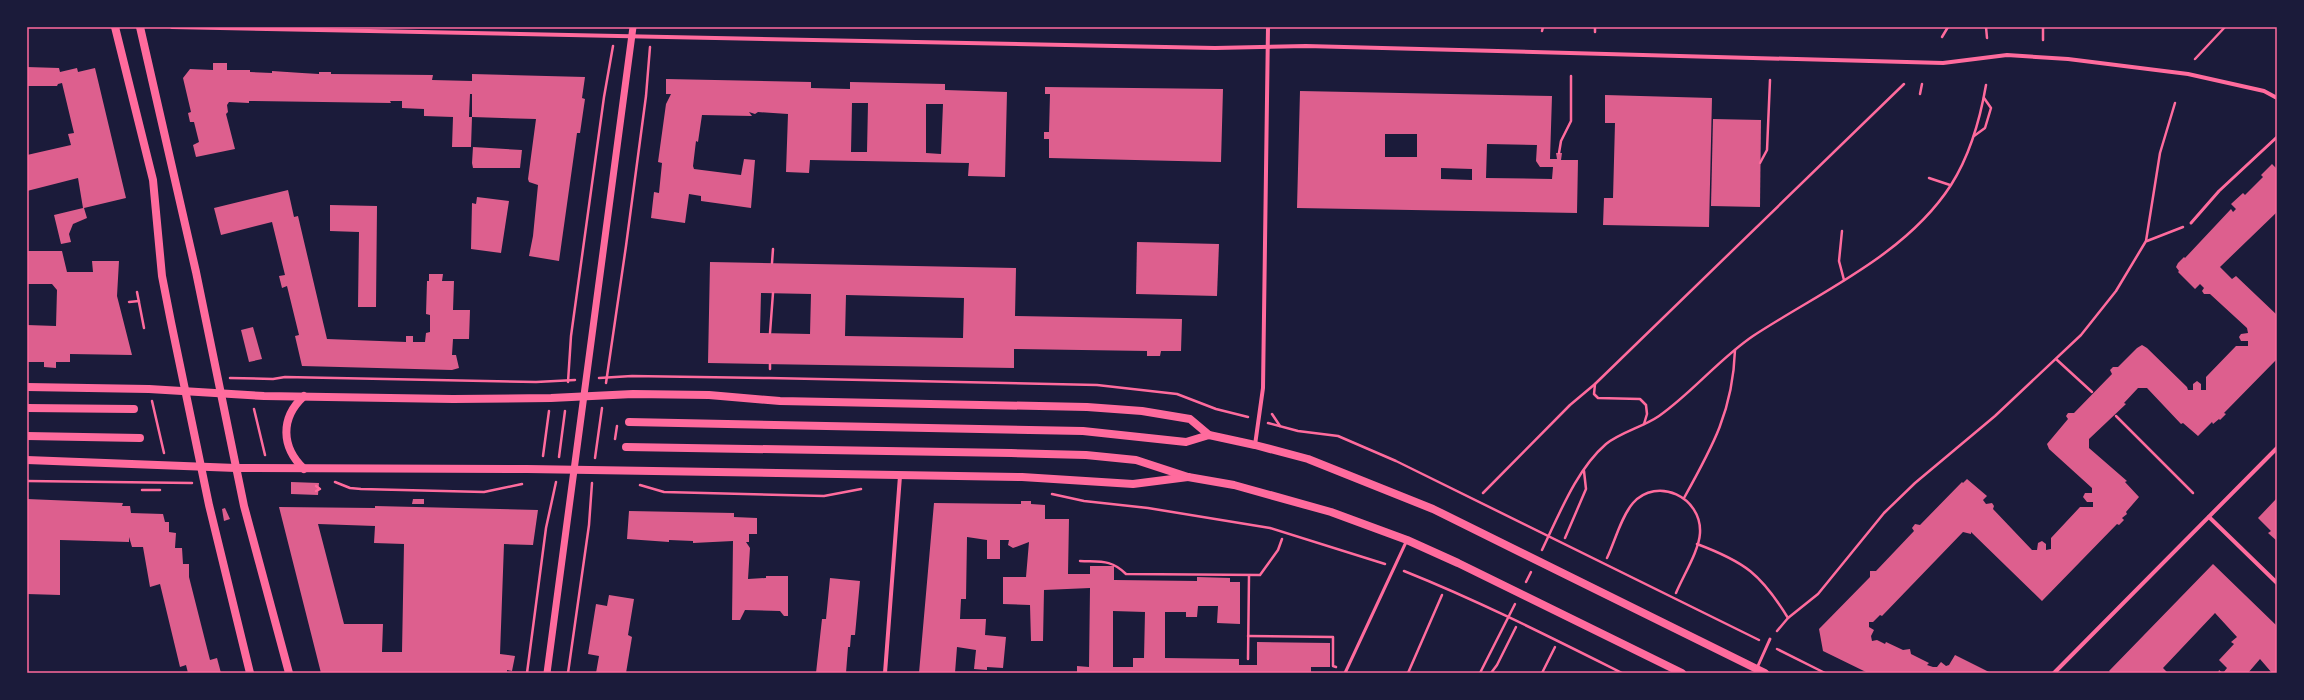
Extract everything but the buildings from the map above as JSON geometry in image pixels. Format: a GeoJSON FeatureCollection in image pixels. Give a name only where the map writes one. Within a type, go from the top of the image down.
{"type":"FeatureCollection","features":[{"type":"Feature","properties":{"kind":"main road"},"geometry":{"type":"LineString","coordinates":[[115,27],[153,180],[162,276],[202,467],[250,673]]}},
{"type":"Feature","properties":{"kind":"main road"},"geometry":{"type":"LineString","coordinates":[[140,27],[196,272],[248,523],[289,673]]}},
{"type":"Feature","properties":{"kind":"main road"},"geometry":{"type":"LineString","coordinates":[[27,387],[185,390],[221,394],[453,399],[709,395],[780,401],[1087,407],[1142,411],[1190,419],[1209,435],[1308,459],[1432,509],[1765,673]]}},
{"type":"Feature","properties":{"kind":"main road"},"geometry":{"type":"LineString","coordinates":[[304,396],[291,411],[286,432],[286,442],[290,453],[304,469]]}},
{"type":"Feature","properties":{"kind":"main road"},"geometry":{"type":"LineString","coordinates":[[27,408],[134,409]]}},
{"type":"Feature","properties":{"kind":"main road"},"geometry":{"type":"LineString","coordinates":[[629,422],[1083,430],[1186,442],[1209,435]]}},
{"type":"Feature","properties":{"kind":"main road"},"geometry":{"type":"LineString","coordinates":[[27,436],[140,438]]}},
{"type":"Feature","properties":{"kind":"main road"},"geometry":{"type":"LineString","coordinates":[[626,447],[1086,455],[1136,460],[1188,477],[1234,485],[1331,512],[1407,540],[1458,563],[1682,673]]}},
{"type":"Feature","properties":{"kind":"main road"},"geometry":{"type":"LineString","coordinates":[[27,460],[236,468],[593,470],[1022,477],[1133,484],[1188,477]]}},
{"type":"Feature","properties":{"kind":"street"},"geometry":{"type":"LineString","coordinates":[[172,27],[1215,48],[1322,47],[1943,63],[2007,55],[2099,62],[2188,74],[2264,91],[2277,98]]}},
{"type":"Feature","properties":{"kind":"street"},"geometry":{"type":"LineString","coordinates":[[548,673],[586,396],[633,27]]}},
{"type":"Feature","properties":{"kind":"street"},"geometry":{"type":"LineString","coordinates":[[1254,445],[1263,388],[1268,27]]}},
{"type":"Feature","properties":{"kind":"street"},"geometry":{"type":"LineString","coordinates":[[2054,673],[2277,448]]}},
{"type":"Feature","properties":{"kind":"street"},"geometry":{"type":"LineString","coordinates":[[885,673],[900,476]]}},
{"type":"Feature","properties":{"kind":"street"},"geometry":{"type":"LineString","coordinates":[[2209,517],[2277,583]]}},
{"type":"Feature","properties":{"kind":"lane"},"geometry":{"type":"LineString","coordinates":[[2191,223],[2220,191],[2277,137]]}},
{"type":"Feature","properties":{"kind":"lane"},"geometry":{"type":"LineString","coordinates":[[1345,672],[1407,540]]}},
{"type":"Feature","properties":{"kind":"lane"},"geometry":{"type":"LineString","coordinates":[[1756,669],[1770,639]]}},
{"type":"Feature","properties":{"kind":"path"},"geometry":{"type":"LineString","coordinates":[[1542,31],[1543,27]]}},
{"type":"Feature","properties":{"kind":"path"},"geometry":{"type":"LineString","coordinates":[[1595,27],[1595,32]]}},
{"type":"Feature","properties":{"kind":"path"},"geometry":{"type":"LineString","coordinates":[[1942,37],[1948,27]]}},
{"type":"Feature","properties":{"kind":"path"},"geometry":{"type":"LineString","coordinates":[[1986,27],[1987,38]]}},
{"type":"Feature","properties":{"kind":"path"},"geometry":{"type":"LineString","coordinates":[[2043,27],[2043,40]]}},
{"type":"Feature","properties":{"kind":"path"},"geometry":{"type":"LineString","coordinates":[[2195,59],[2225,27]]}},
{"type":"Feature","properties":{"kind":"path"},"geometry":{"type":"LineString","coordinates":[[526,673],[546,528],[551,510],[557,470],[567,397],[572,329],[604,97],[610,69]]}},
{"type":"Feature","properties":{"kind":"path"},"geometry":{"type":"LineString","coordinates":[[568,673],[589,525],[588,514],[593,470],[617,319],[646,96],[647,71]]}},
{"type":"Feature","properties":{"kind":"path"},"geometry":{"type":"LineString","coordinates":[[1559,153],[1561,141],[1571,121],[1571,76]]}},
{"type":"Feature","properties":{"kind":"path"},"geometry":{"type":"LineString","coordinates":[[1760,163],[1767,150],[1770,80]]}},
{"type":"Feature","properties":{"kind":"path"},"geometry":{"type":"LineString","coordinates":[[1483,493],[1570,405],[1595,384],[1904,84]]}},
{"type":"Feature","properties":{"kind":"path"},"geometry":{"type":"LineString","coordinates":[[1920,94],[1922,84]]}},
{"type":"Feature","properties":{"kind":"path"},"geometry":{"type":"LineString","coordinates":[[1576,481],[1606,444],[1659,416],[1752,337],[1878,257],[1926,217],[1950,185],[1974,136],[1986,85]]}},
{"type":"Feature","properties":{"kind":"path"},"geometry":{"type":"LineString","coordinates":[[1974,136],[1986,128],[1991,108],[1984,98]]}},
{"type":"Feature","properties":{"kind":"path"},"geometry":{"type":"LineString","coordinates":[[1770,639],[1788,618],[1818,594],[1884,513],[1915,483],[1995,416],[2081,335],[2099,314],[2116,291],[2146,242],[2160,153],[2175,103]]}},
{"type":"Feature","properties":{"kind":"path"},"geometry":{"type":"LineString","coordinates":[[1929,178],[1950,185]]}},
{"type":"Feature","properties":{"kind":"path"},"geometry":{"type":"LineString","coordinates":[[2146,242],[2191,223]]}},
{"type":"Feature","properties":{"kind":"path"},"geometry":{"type":"LineString","coordinates":[[1842,231],[1840,261],[1844,280]]}},
{"type":"Feature","properties":{"kind":"path"},"geometry":{"type":"LineString","coordinates":[[772,263],[773,250]]}},
{"type":"Feature","properties":{"kind":"path"},"geometry":{"type":"LineString","coordinates":[[137,292],[144,328]]}},
{"type":"Feature","properties":{"kind":"path"},"geometry":{"type":"LineString","coordinates":[[770,333],[773,293]]}},
{"type":"Feature","properties":{"kind":"path"},"geometry":{"type":"LineString","coordinates":[[129,302],[139,301]]}},
{"type":"Feature","properties":{"kind":"path"},"geometry":{"type":"LineString","coordinates":[[1684,498],[1713,446],[1723,422],[1734,375],[1735,350]]}},
{"type":"Feature","properties":{"kind":"path"},"geometry":{"type":"LineString","coordinates":[[2056,359],[2092,392]]}},
{"type":"Feature","properties":{"kind":"path"},"geometry":{"type":"LineString","coordinates":[[770,364],[770,369]]}},
{"type":"Feature","properties":{"kind":"path"},"geometry":{"type":"LineString","coordinates":[[632,376],[1097,385],[1177,394],[1216,409],[1239,415]]}},
{"type":"Feature","properties":{"kind":"path"},"geometry":{"type":"LineString","coordinates":[[255,379],[285,377],[545,382]]}},
{"type":"Feature","properties":{"kind":"path"},"geometry":{"type":"LineString","coordinates":[[1595,384],[1594,394],[1598,398],[1640,399],[1646,404],[1647,414],[1644,424]]}},
{"type":"Feature","properties":{"kind":"path"},"geometry":{"type":"LineString","coordinates":[[151,398],[164,454]]}},
{"type":"Feature","properties":{"kind":"path"},"geometry":{"type":"LineString","coordinates":[[254,408],[266,455]]}},
{"type":"Feature","properties":{"kind":"path"},"geometry":{"type":"LineString","coordinates":[[542,460],[549,412]]}},
{"type":"Feature","properties":{"kind":"path"},"geometry":{"type":"LineString","coordinates":[[2116,416],[2193,493]]}},
{"type":"Feature","properties":{"kind":"path"},"geometry":{"type":"LineString","coordinates":[[615,446],[617,422]]}},
{"type":"Feature","properties":{"kind":"path"},"geometry":{"type":"LineString","coordinates":[[1280,426],[1298,431],[1338,436],[1396,461],[1825,673]]}},
{"type":"Feature","properties":{"kind":"path"},"geometry":{"type":"LineString","coordinates":[[1565,538],[1586,489],[1584,470]]}},
{"type":"Feature","properties":{"kind":"path"},"geometry":{"type":"LineString","coordinates":[[27,481],[165,483]]}},
{"type":"Feature","properties":{"kind":"path"},"geometry":{"type":"LineString","coordinates":[[330,481],[350,488],[361,489],[484,492],[513,484],[525,484]]}},
{"type":"Feature","properties":{"kind":"path"},"geometry":{"type":"LineString","coordinates":[[634,484],[664,492],[721,494],[824,496],[864,489]]}},
{"type":"Feature","properties":{"kind":"path"},"geometry":{"type":"LineString","coordinates":[[316,486],[320,489],[316,491]]}},
{"type":"Feature","properties":{"kind":"path"},"geometry":{"type":"LineString","coordinates":[[142,490],[160,490]]}},
{"type":"Feature","properties":{"kind":"path"},"geometry":{"type":"LineString","coordinates":[[1607,558],[1629,509],[1641,496],[1652,492],[1663,491],[1684,498],[1691,504],[1698,521],[1700,533],[1697,544],[1676,593]]}},
{"type":"Feature","properties":{"kind":"path"},"geometry":{"type":"LineString","coordinates":[[1050,493],[1084,501],[1148,508],[1270,528],[1395,568],[1452,591],[1622,673]]}},
{"type":"Feature","properties":{"kind":"path"},"geometry":{"type":"LineString","coordinates":[[1080,561],[1109,562],[1117,565],[1126,574],[1260,575],[1278,550],[1282,539]]}},
{"type":"Feature","properties":{"kind":"path"},"geometry":{"type":"LineString","coordinates":[[1697,544],[1734,560],[1756,574],[1769,588],[1788,618]]}},
{"type":"Feature","properties":{"kind":"path"},"geometry":{"type":"LineString","coordinates":[[1248,659],[1249,576]]}},
{"type":"Feature","properties":{"kind":"path"},"geometry":{"type":"LineString","coordinates":[[1408,673],[1442,595]]}},
{"type":"Feature","properties":{"kind":"path"},"geometry":{"type":"LineString","coordinates":[[1491,673],[1498,665],[1516,627]]}},
{"type":"Feature","properties":{"kind":"path"},"geometry":{"type":"LineString","coordinates":[[1248,636],[1333,637],[1333,666],[1345,672]]}},
{"type":"Feature","properties":{"kind":"path"},"geometry":{"type":"LineString","coordinates":[[1542,673],[1555,647]]}},
{"type":"Feature","properties":{"kind":"path"},"geometry":{"type":"LineString","coordinates":[[1480,673],[1486,664]]}}]}
